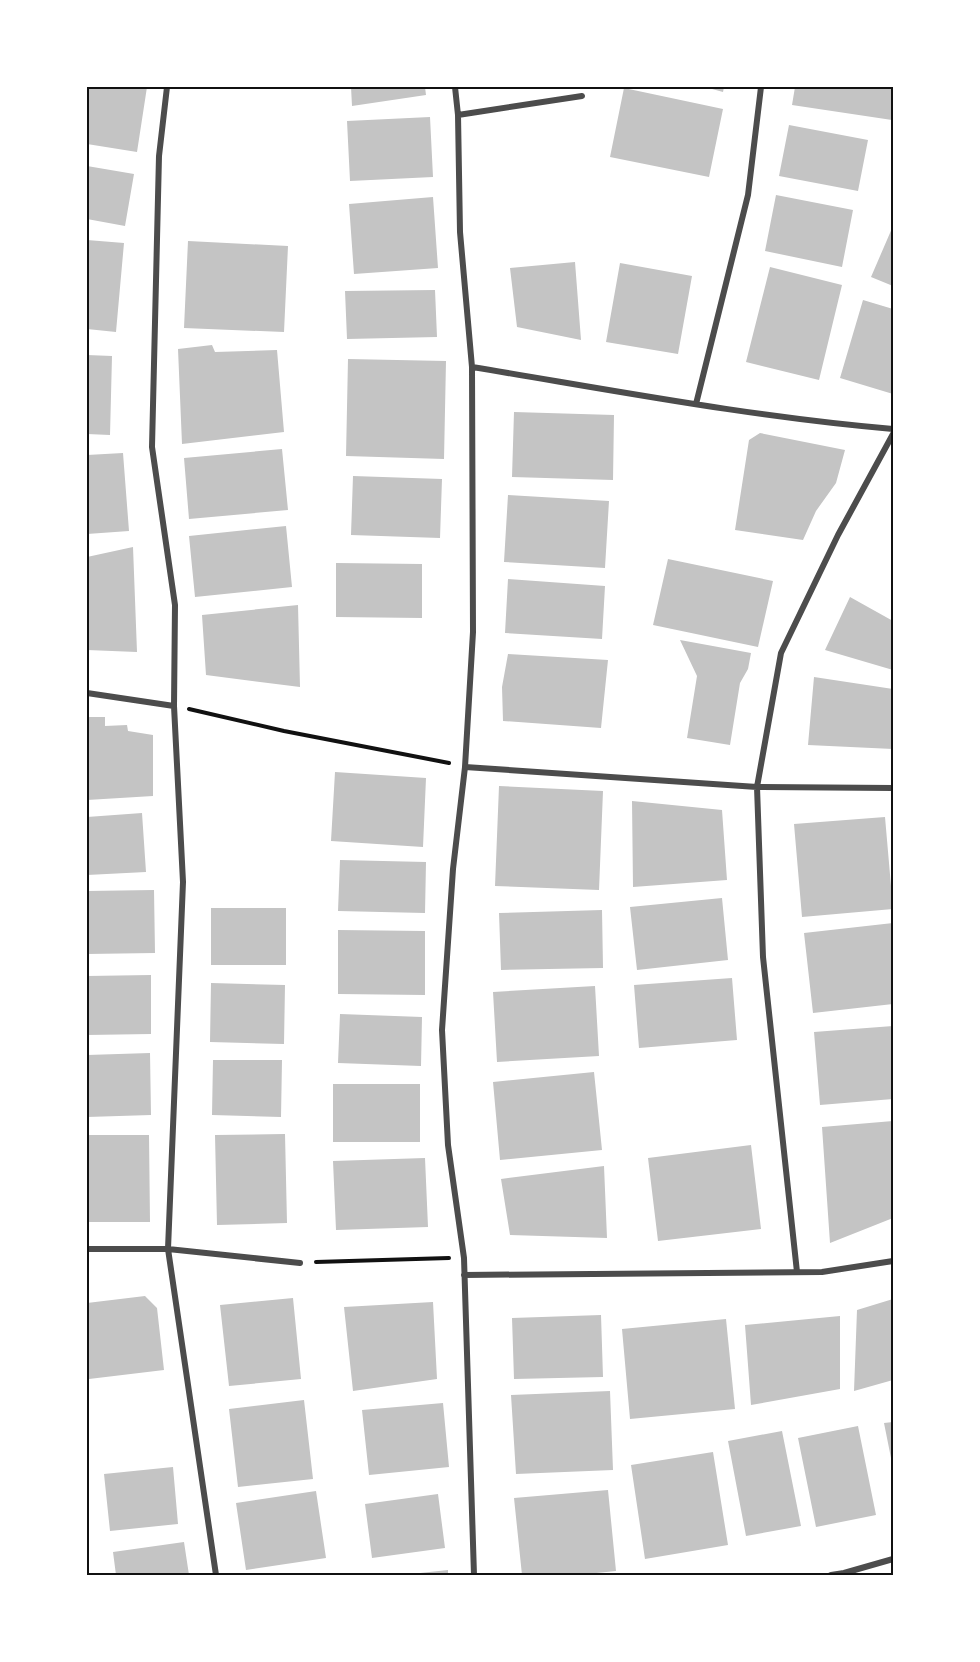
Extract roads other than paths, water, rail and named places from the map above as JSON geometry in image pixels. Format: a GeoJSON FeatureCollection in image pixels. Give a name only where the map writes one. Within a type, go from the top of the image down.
{"type":"FeatureCollection","features":[{"type":"Feature","properties":{"kind":"street"},"geometry":{"type":"LineString","coordinates":[[167,87],[159,156],[152,447],[175,605],[174,706],[183,882],[168,1249],[216,1575]]}},
{"type":"Feature","properties":{"kind":"street"},"geometry":{"type":"LineString","coordinates":[[455,87],[458,115],[460,232],[472,367],[473,632],[465,766],[453,870],[442,1030],[448,1145],[465,1258],[474,1575]]}},
{"type":"Feature","properties":{"kind":"street"},"geometry":{"type":"LineString","coordinates":[[696,404],[748,195],[761,87]]}},
{"type":"Feature","properties":{"kind":"street"},"geometry":{"type":"LineString","coordinates":[[458,115],[582,96]]}},
{"type":"Feature","properties":{"kind":"street"},"geometry":{"type":"LineString","coordinates":[[472,367],[696,404],[828,423],[893,429]]}},
{"type":"Feature","properties":{"kind":"street"},"geometry":{"type":"LineString","coordinates":[[797,1272],[763,957],[758,787],[781,653],[837,535],[893,434]]}},
{"type":"Feature","properties":{"kind":"street"},"geometry":{"type":"LineString","coordinates":[[87,693],[174,706]]}},
{"type":"Feature","properties":{"kind":"street"},"geometry":{"type":"LineString","coordinates":[[465,766],[758,787],[893,788]]}},
{"type":"Feature","properties":{"kind":"street"},"geometry":{"type":"LineString","coordinates":[[87,1249],[168,1249],[300,1263]]}},
{"type":"Feature","properties":{"kind":"street"},"geometry":{"type":"LineString","coordinates":[[464,1275],[822,1272],[893,1261]]}},
{"type":"Feature","properties":{"kind":"street"},"geometry":{"type":"LineString","coordinates":[[831,1575],[893,1559]]}}]}
